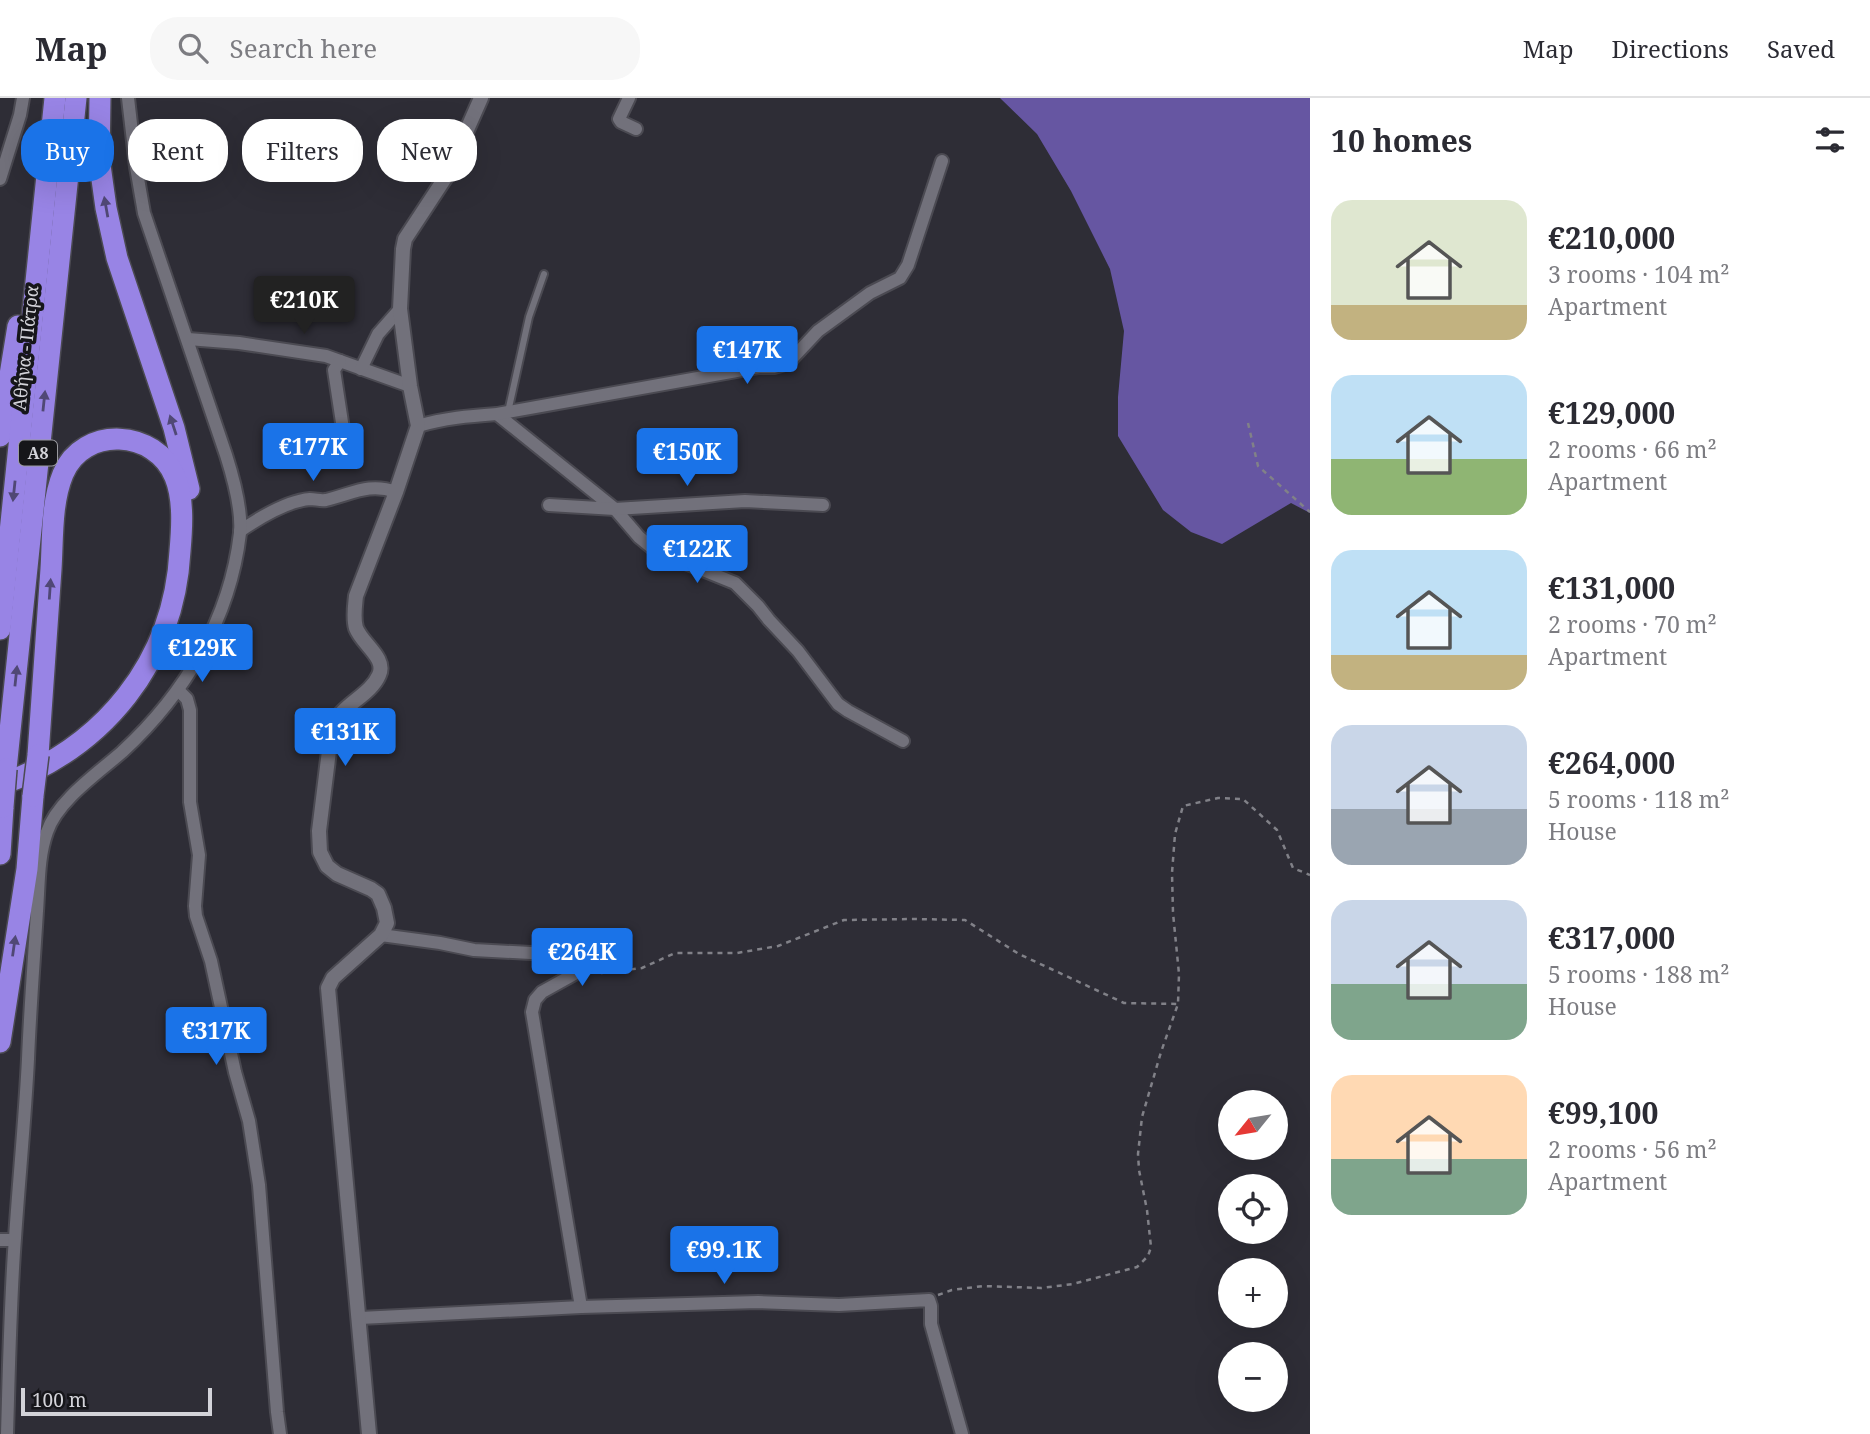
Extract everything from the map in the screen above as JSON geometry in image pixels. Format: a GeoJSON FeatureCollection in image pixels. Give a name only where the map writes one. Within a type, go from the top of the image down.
{"type":"FeatureCollection","features":[{"type":"Feature","properties":{"kind":"highway","name":"Αθήνα - Πάτρα"},"geometry":{"type":"LineString","coordinates":[[52,119],[55,98]]}},
{"type":"Feature","properties":{"kind":"highway","name":"Αθήνα - Πάτρα"},"geometry":{"type":"LineString","coordinates":[[0,854],[3,777],[76,98]]}},
{"type":"Feature","properties":{"kind":"highway"},"geometry":{"type":"LineString","coordinates":[[2,802],[64,768],[96,745],[124,717],[147,686],[167,648],[183,604],[188,581],[192,535],[189,489],[174,428],[117,258],[99,158],[100,98]]}},
{"type":"Feature","properties":{"kind":"highway"},"geometry":{"type":"LineString","coordinates":[[0,436],[42,182]]}},
{"type":"Feature","properties":{"kind":"highway","name":"Αθήνα - Πάτρα"},"geometry":{"type":"LineString","coordinates":[[0,629],[45,182]]}},
{"type":"Feature","properties":{"kind":"highway"},"geometry":{"type":"LineString","coordinates":[[0,1042],[27,869],[33,796],[38,755],[54,528],[60,484],[72,459],[95,443],[122,438],[149,446],[169,466],[176,478],[179,492],[181,536],[177,580],[158,644],[129,694],[92,733],[48,764],[3,777]]}},
{"type":"Feature","properties":{"kind":"street"},"geometry":{"type":"LineString","coordinates":[[0,179],[23,98]]}},
{"type":"Feature","properties":{"kind":"street"},"geometry":{"type":"LineString","coordinates":[[7,1434],[15,1240],[26,1110],[41,859],[47,831],[72,795],[141,734],[163,710],[197,662],[225,600],[240,531],[236,487],[145,213],[136,167],[128,98]]}},
{"type":"Feature","properties":{"kind":"street"},"geometry":{"type":"LineString","coordinates":[[369,1434],[328,988],[333,978],[381,935],[387,923],[378,894],[337,874],[327,866],[320,852],[319,831],[332,727],[342,711],[378,678],[381,669],[379,659],[361,638],[355,626],[356,596],[418,426],[400,309],[405,239],[446,175],[481,98]]}},
{"type":"Feature","properties":{"kind":"street"},"geometry":{"type":"LineString","coordinates":[[629,98],[619,119],[636,129]]}},
{"type":"Feature","properties":{"kind":"street"},"geometry":{"type":"LineString","coordinates":[[418,426],[759,367],[774,368],[788,363],[818,331],[870,293],[900,278],[908,265],[942,161]]}},
{"type":"Feature","properties":{"kind":"street"},"geometry":{"type":"LineString","coordinates":[[361,369],[378,334],[400,309]]}},
{"type":"Feature","properties":{"kind":"street"},"geometry":{"type":"LineString","coordinates":[[188,339],[239,342],[326,356],[410,386]]}},
{"type":"Feature","properties":{"kind":"street"},"geometry":{"type":"LineString","coordinates":[[340,362],[334,370],[343,429]]}},
{"type":"Feature","properties":{"kind":"street"},"geometry":{"type":"LineString","coordinates":[[503,413],[615,509],[639,537],[656,551],[735,583],[798,651],[838,704],[903,741]]}},
{"type":"Feature","properties":{"kind":"street"},"geometry":{"type":"LineString","coordinates":[[240,531],[275,510],[310,499],[322,501],[362,489],[383,487],[396,492]]}},
{"type":"Feature","properties":{"kind":"street"},"geometry":{"type":"LineString","coordinates":[[549,505],[615,509],[745,501],[823,505]]}},
{"type":"Feature","properties":{"kind":"street"},"geometry":{"type":"LineString","coordinates":[[178,690],[187,699],[190,710],[190,802],[199,855],[196,916],[211,961],[235,1072],[249,1121],[259,1185],[280,1434]]}},
{"type":"Feature","properties":{"kind":"street"},"geometry":{"type":"LineString","coordinates":[[381,935],[474,950],[531,953],[556,950],[600,936],[613,939],[615,948],[612,953],[542,992],[535,1000],[532,1012],[581,1307]]}},
{"type":"Feature","properties":{"kind":"street"},"geometry":{"type":"LineString","coordinates":[[0,1240],[15,1240]]}},
{"type":"Feature","properties":{"kind":"street"},"geometry":{"type":"LineString","coordinates":[[360,1318],[581,1307],[758,1302],[839,1305],[929,1300],[931,1324],[962,1434]]}},
{"type":"Feature","properties":{"kind":"lane"},"geometry":{"type":"LineString","coordinates":[[503,413],[529,317],[544,274]]}},
{"type":"Feature","properties":{"kind":"path"},"geometry":{"type":"LineString","coordinates":[[1248,423],[1258,466],[1310,512]]}},
{"type":"Feature","properties":{"kind":"path"},"geometry":{"type":"LineString","coordinates":[[929,1300],[953,1290],[983,1286],[1041,1288],[1073,1284],[1131,1269],[1144,1261],[1151,1247],[1138,1154],[1142,1117],[1178,1004],[1172,873],[1175,834],[1183,806],[1218,798],[1243,799],[1277,830],[1293,868],[1310,874]]}},
{"type":"Feature","properties":{"kind":"path"},"geometry":{"type":"LineString","coordinates":[[591,975],[642,968],[675,953],[737,953],[778,946],[844,920],[965,920],[1020,954],[1124,1003],[1178,1004]]}},
{"type":"Feature","properties":{"kind":"shaded area"},"geometry":{"type":"Polygon","coordinates":[[[1000,98],[1310,98],[1310,513],[1291,503],[1222,544],[1191,532],[1163,510],[1118,436],[1118,397],[1124,331],[1110,269],[1071,191],[1037,134],[1000,98]]]}}]}
